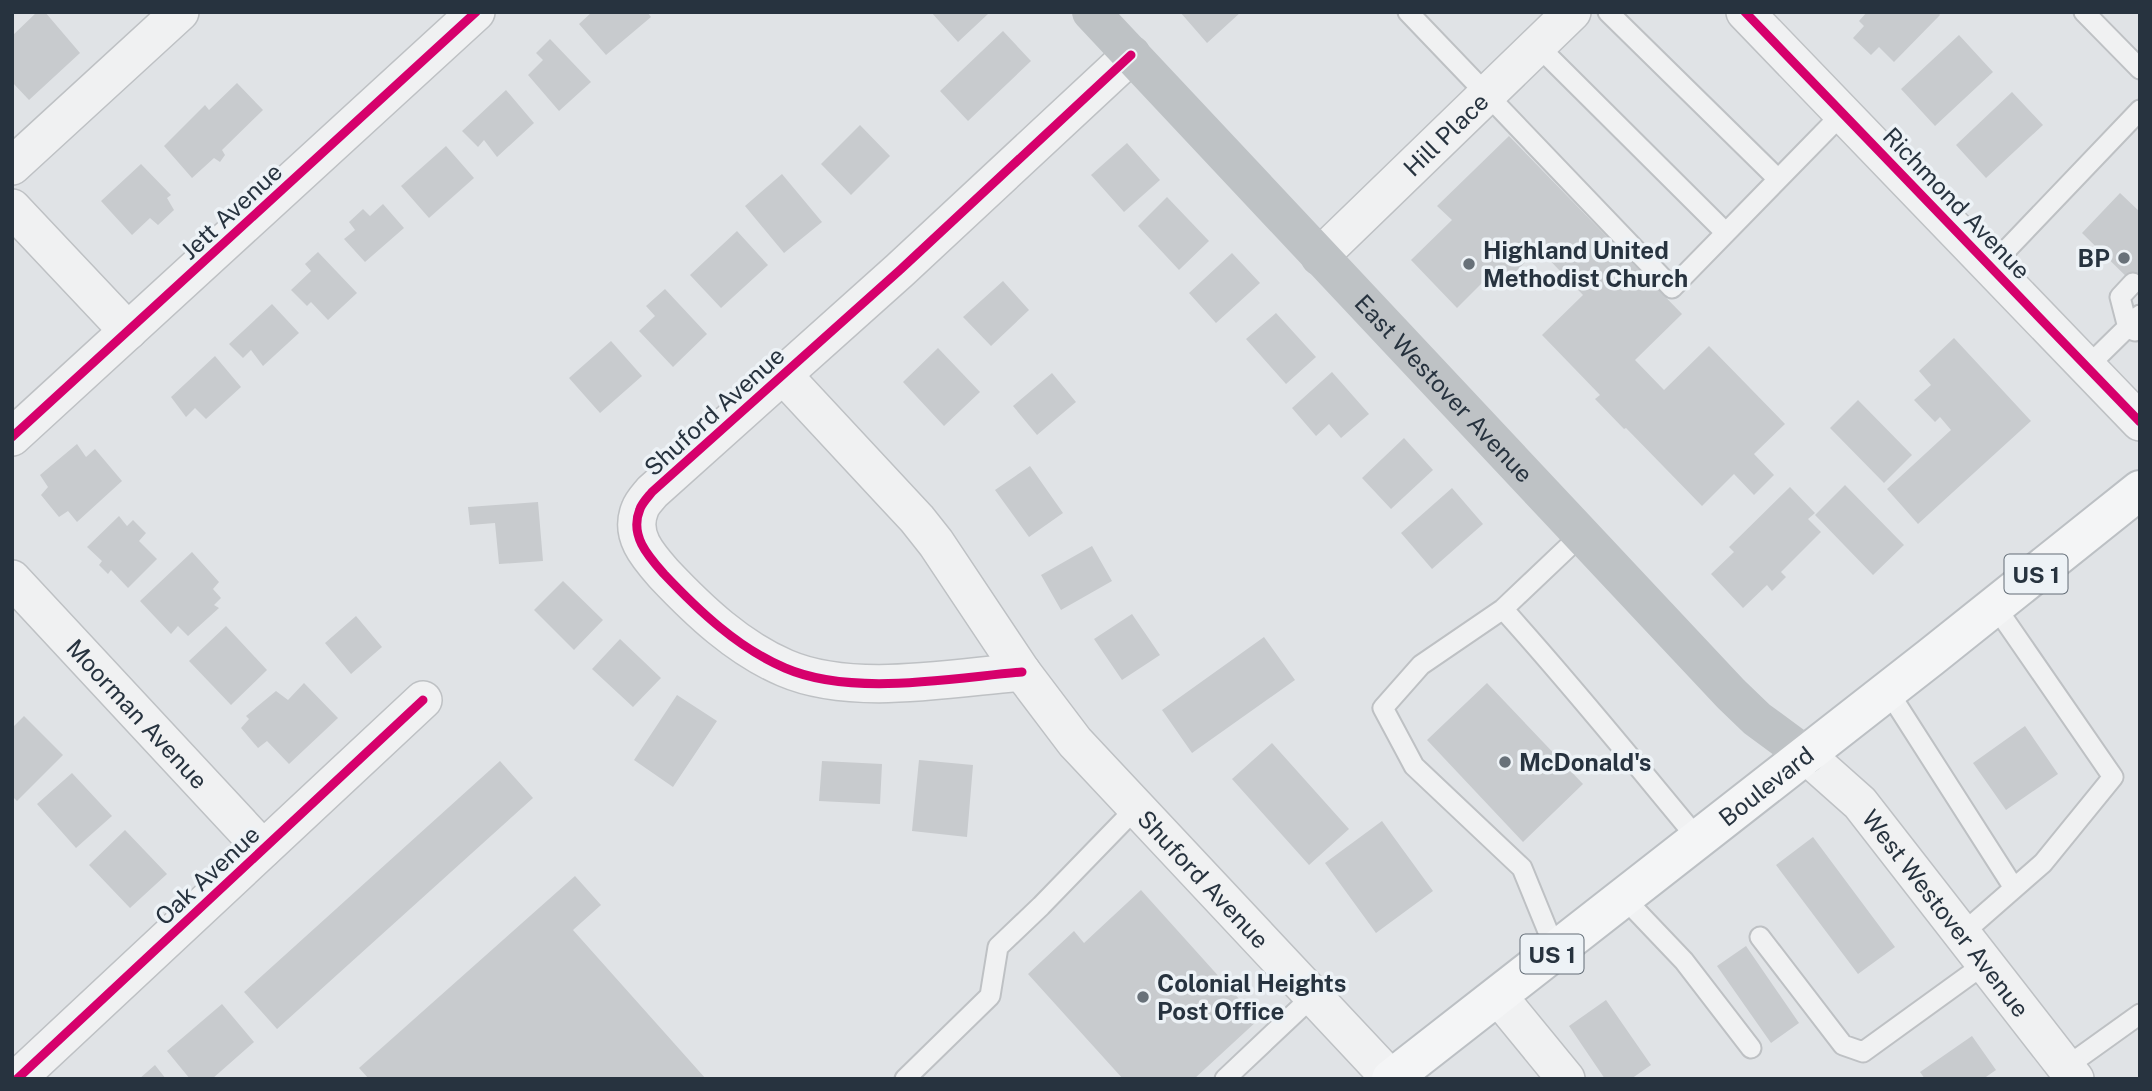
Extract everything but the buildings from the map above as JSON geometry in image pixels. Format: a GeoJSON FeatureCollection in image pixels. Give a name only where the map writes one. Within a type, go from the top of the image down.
{"type":"FeatureCollection","features":[{"type":"Feature","properties":{"kind":"main road","name":"East Westover Avenue"},"geometry":{"type":"LineString","coordinates":[[1091,12],[1731,694],[1758,719],[1806,755]]}},
{"type":"Feature","properties":{"kind":"main road","name":"Boulevard"},"geometry":{"type":"LineString","coordinates":[[1391,1079],[1888,691],[2140,489]]}},
{"type":"Feature","properties":{"kind":"street"},"geometry":{"type":"LineString","coordinates":[[12,166],[180,12]]}},
{"type":"Feature","properties":{"kind":"street","name":"Jett Avenue"},"geometry":{"type":"LineString","coordinates":[[12,437],[475,12]]}},
{"type":"Feature","properties":{"kind":"street","name":"Hill Place"},"geometry":{"type":"LineString","coordinates":[[1320,256],[1572,12]]}},
{"type":"Feature","properties":{"kind":"street","name":"Richmond Avenue"},"geometry":{"type":"LineString","coordinates":[[1745,12],[2140,422]]}},
{"type":"Feature","properties":{"kind":"street","name":"Shuford Avenue"},"geometry":{"type":"LineString","coordinates":[[1022,672],[872,685],[824,680],[787,669],[755,653],[717,626],[644,552],[636,529],[640,509],[652,492],[1131,55]]}},
{"type":"Feature","properties":{"kind":"street"},"geometry":{"type":"LineString","coordinates":[[12,208],[128,331]]}},
{"type":"Feature","properties":{"kind":"street","name":"Shuford Avenue"},"geometry":{"type":"LineString","coordinates":[[783,375],[917,519],[1022,672],[1076,742],[1391,1079]]}},
{"type":"Feature","properties":{"kind":"street","name":"Moorman Avenue"},"geometry":{"type":"LineString","coordinates":[[12,579],[263,849]]}},
{"type":"Feature","properties":{"kind":"street","name":"Oak Avenue"},"geometry":{"type":"LineString","coordinates":[[17,1079],[424,700]]}},
{"type":"Feature","properties":{"kind":"street","name":"West Westover Avenue"},"geometry":{"type":"LineString","coordinates":[[1806,755],[1860,803],[2071,1073]]}},
{"type":"Feature","properties":{"kind":"street"},"geometry":{"type":"LineString","coordinates":[[1498,996],[1565,1078]]}},
{"type":"Feature","properties":{"kind":"lane"},"geometry":{"type":"LineString","coordinates":[[1408,12],[1672,288],[1843,113]]}},
{"type":"Feature","properties":{"kind":"lane"},"geometry":{"type":"LineString","coordinates":[[1608,12],[1778,179]]}},
{"type":"Feature","properties":{"kind":"lane"},"geometry":{"type":"LineString","coordinates":[[2084,12],[2140,69]]}},
{"type":"Feature","properties":{"kind":"lane"},"geometry":{"type":"LineString","coordinates":[[1538,46],[1725,232]]}},
{"type":"Feature","properties":{"kind":"lane"},"geometry":{"type":"LineString","coordinates":[[1991,266],[2140,110]]}},
{"type":"Feature","properties":{"kind":"lane"},"geometry":{"type":"LineString","coordinates":[[2087,367],[2136,325],[2120,298],[2133,283]]}},
{"type":"Feature","properties":{"kind":"lane"},"geometry":{"type":"LineString","coordinates":[[1556,951],[1522,868],[1415,766],[1383,708],[1421,665],[1503,609],[1581,534]]}},
{"type":"Feature","properties":{"kind":"lane"},"geometry":{"type":"LineString","coordinates":[[1963,933],[2043,863],[2113,777],[1995,606]]}},
{"type":"Feature","properties":{"kind":"lane"},"geometry":{"type":"LineString","coordinates":[[1503,609],[1571,685],[1698,839]]}},
{"type":"Feature","properties":{"kind":"lane"},"geometry":{"type":"LineString","coordinates":[[1888,691],[2014,888]]}},
{"type":"Feature","properties":{"kind":"lane"},"geometry":{"type":"LineString","coordinates":[[905,1079],[990,996],[998,947],[1137,807]]}},
{"type":"Feature","properties":{"kind":"lane"},"geometry":{"type":"LineString","coordinates":[[1624,898],[1684,961],[1751,1048]]}},
{"type":"Feature","properties":{"kind":"lane"},"geometry":{"type":"LineString","coordinates":[[1760,937],[1843,1045],[1863,1052],[1986,963]]}},
{"type":"Feature","properties":{"kind":"lane"},"geometry":{"type":"LineString","coordinates":[[1225,1079],[1314,995]]}},
{"type":"Feature","properties":{"kind":"lane"},"geometry":{"type":"LineString","coordinates":[[2071,1073],[2140,1014]]}},
{"type":"Feature","properties":{"kind":"cycle path"},"geometry":{"type":"LineString","coordinates":[[12,437],[476,12]]}},
{"type":"Feature","properties":{"kind":"cycle path"},"geometry":{"type":"LineString","coordinates":[[1745,12],[2140,422]]}},
{"type":"Feature","properties":{"kind":"cycle path"},"geometry":{"type":"LineString","coordinates":[[1022,672],[871,684],[812,677],[785,668],[735,639],[677,588],[652,560],[642,544],[637,519],[642,505],[652,492],[900,270],[1131,55]]}},
{"type":"Feature","properties":{"kind":"cycle path"},"geometry":{"type":"LineString","coordinates":[[17,1079],[423,700]]}},
{"type":"Feature","properties":{"kind":"place","name":"BP"},"geometry":{"type":"Point","coordinates":[2124,258]}},
{"type":"Feature","properties":{"kind":"place","name":"Highland United Methodist Church"},"geometry":{"type":"Point","coordinates":[1469,264]}},
{"type":"Feature","properties":{"kind":"place","name":"McDonald's"},"geometry":{"type":"Point","coordinates":[1505,762]}},
{"type":"Feature","properties":{"kind":"place","name":"Colonial Heights Post Office"},"geometry":{"type":"Point","coordinates":[1143,997]}}]}
